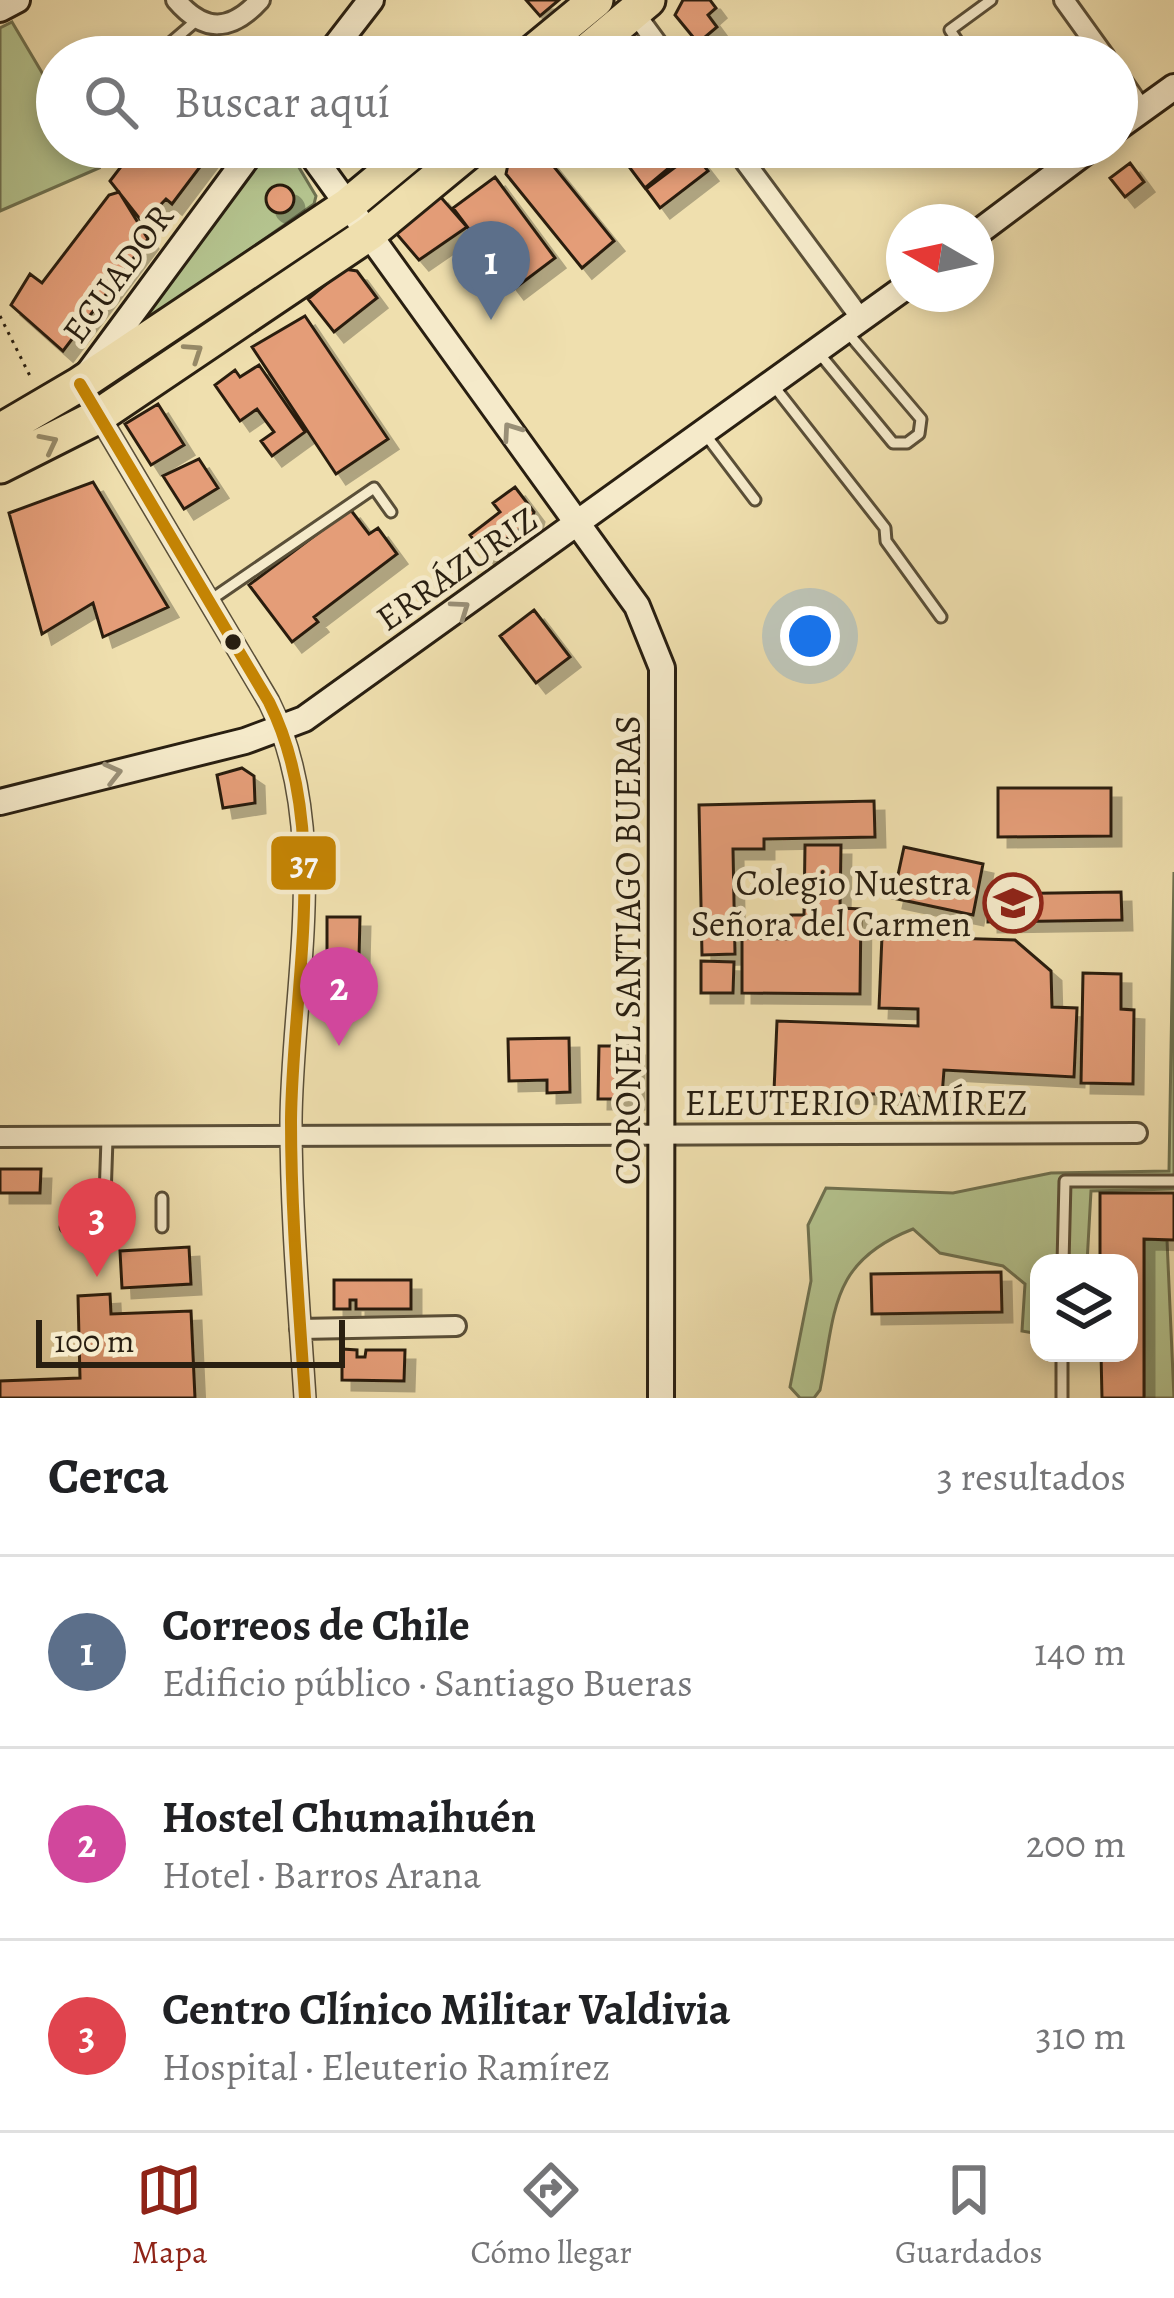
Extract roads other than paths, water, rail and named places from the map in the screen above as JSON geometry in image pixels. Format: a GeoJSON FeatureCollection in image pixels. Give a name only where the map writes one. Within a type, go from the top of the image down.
{"type":"FeatureCollection","features":[{"type":"Feature","properties":{"kind":"highway"},"geometry":{"type":"LineString","coordinates":[[552,36],[596,0]]}},
{"type":"Feature","properties":{"kind":"highway"},"geometry":{"type":"LineString","coordinates":[[605,36],[641,6]]}},
{"type":"Feature","properties":{"kind":"highway"},"geometry":{"type":"LineString","coordinates":[[0,431],[80,384],[348,205],[393,168]]}},
{"type":"Feature","properties":{"kind":"highway"},"geometry":{"type":"LineString","coordinates":[[0,466],[97,417],[370,233],[449,168]]}},
{"type":"Feature","properties":{"kind":"main road"},"geometry":{"type":"LineString","coordinates":[[0,9],[17,0]]}},
{"type":"Feature","properties":{"kind":"main road"},"geometry":{"type":"LineString","coordinates":[[343,36],[371,0]]}},
{"type":"Feature","properties":{"kind":"main road"},"geometry":{"type":"LineString","coordinates":[[1138,113],[1174,87]]}},
{"type":"Feature","properties":{"kind":"main road","name":"ECUADOR"},"geometry":{"type":"LineString","coordinates":[[80,384],[239,168]]}},
{"type":"Feature","properties":{"kind":"main road","name":"CORONEL SANTIAGO BUERAS"},"geometry":{"type":"LineString","coordinates":[[321,168],[637,606],[662,668],[661,1398]]}},
{"type":"Feature","properties":{"kind":"main road"},"geometry":{"type":"LineString","coordinates":[[994,220],[1064,168]]}},
{"type":"Feature","properties":{"kind":"main road","name":"ERRÁZURIZ"},"geometry":{"type":"LineString","coordinates":[[0,802],[283,729],[578,526],[886,301]]}},
{"type":"Feature","properties":{"kind":"street"},"geometry":{"type":"LineString","coordinates":[[176,0],[196,21],[222,27],[246,16],[260,0]]}},
{"type":"Feature","properties":{"kind":"street"},"geometry":{"type":"LineString","coordinates":[[1064,0],[1090,36]]}},
{"type":"Feature","properties":{"kind":"street"},"geometry":{"type":"LineString","coordinates":[[641,6],[656,36]]}},
{"type":"Feature","properties":{"kind":"street"},"geometry":{"type":"LineString","coordinates":[[1138,104],[1142,110]]}},
{"type":"Feature","properties":{"kind":"street"},"geometry":{"type":"LineString","coordinates":[[748,168],[854,325]]}},
{"type":"Feature","properties":{"kind":"street"},"geometry":{"type":"LineString","coordinates":[[80,384],[283,729],[302,832],[292,1139],[305,1398]]}},
{"type":"Feature","properties":{"kind":"street","name":"ELEUTERIO RAMÍREZ"},"geometry":{"type":"LineString","coordinates":[[0,1137],[1137,1133]]}},
{"type":"Feature","properties":{"kind":"street"},"geometry":{"type":"LineString","coordinates":[[301,1329],[456,1325]]}},
{"type":"Feature","properties":{"kind":"lane"},"geometry":{"type":"LineString","coordinates":[[954,36],[950,30],[992,0]]}},
{"type":"Feature","properties":{"kind":"lane"},"geometry":{"type":"LineString","coordinates":[[178,36],[196,21]]}},
{"type":"Feature","properties":{"kind":"lane"},"geometry":{"type":"LineString","coordinates":[[818,352],[893,443],[907,443],[920,434],[921,419],[854,325]]}},
{"type":"Feature","properties":{"kind":"lane"},"geometry":{"type":"LineString","coordinates":[[773,385],[885,528],[886,541],[940,617]]}},
{"type":"Feature","properties":{"kind":"lane"},"geometry":{"type":"LineString","coordinates":[[705,434],[755,500]]}},
{"type":"Feature","properties":{"kind":"lane"},"geometry":{"type":"LineString","coordinates":[[209,601],[374,488],[391,512]]}},
{"type":"Feature","properties":{"kind":"lane"},"geometry":{"type":"LineString","coordinates":[[66,1227],[104,1227],[107,1139]]}},
{"type":"Feature","properties":{"kind":"lane"},"geometry":{"type":"LineString","coordinates":[[1064,1254],[1064,1181],[1174,1181]]}},
{"type":"Feature","properties":{"kind":"lane"},"geometry":{"type":"LineString","coordinates":[[162,1198],[162,1227]]}},
{"type":"Feature","properties":{"kind":"lane"},"geometry":{"type":"LineString","coordinates":[[1062,1362],[1062,1398]]}},
{"type":"Feature","properties":{"kind":"place","name":"Correos de Chile"},"geometry":{"type":"Point","coordinates":[491,320]}},
{"type":"Feature","properties":{"kind":"place","name":"Colegio Nuestra Señora del Carmen"},"geometry":{"type":"Point","coordinates":[1013,903]}},
{"type":"Feature","properties":{"kind":"place","name":"Hostel Chumaihuén"},"geometry":{"type":"Point","coordinates":[339,1046]}},
{"type":"Feature","properties":{"kind":"place","name":"Centro Clínico Militar Valdivia"},"geometry":{"type":"Point","coordinates":[97,1277]}}]}
